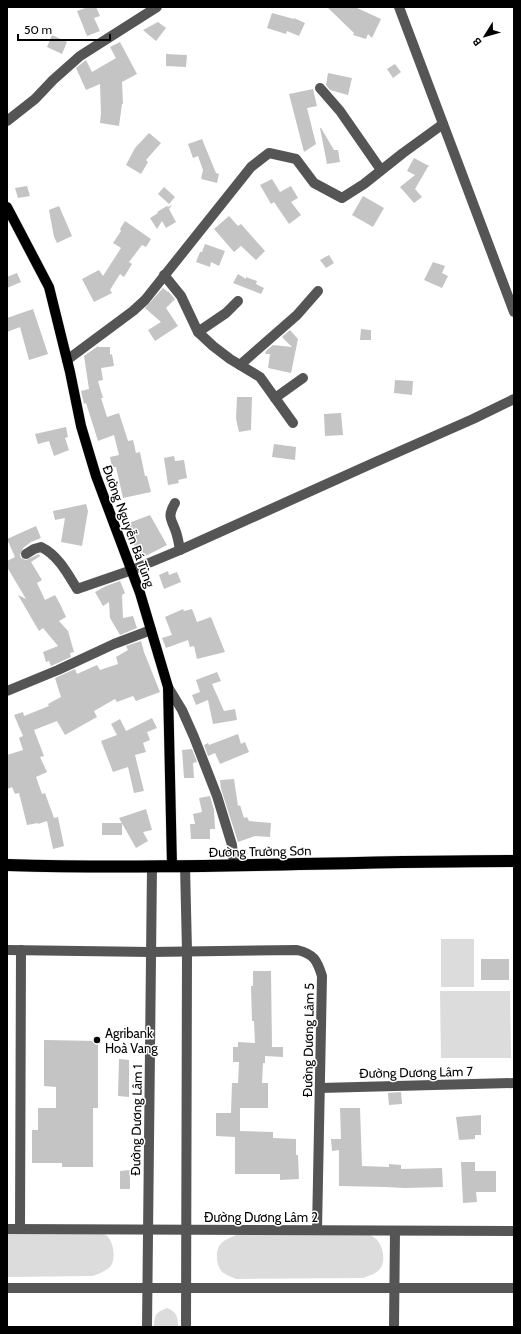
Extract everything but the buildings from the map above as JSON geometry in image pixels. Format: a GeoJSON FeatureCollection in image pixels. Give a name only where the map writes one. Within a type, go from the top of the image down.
{"type":"FeatureCollection","features":[{"type":"Feature","properties":{"kind":"highway","name":"Đường Trường Sơn"},"geometry":{"type":"LineString","coordinates":[[7,865],[185,866],[415,861],[514,861]]}},
{"type":"Feature","properties":{"kind":"main road","name":"Đường Nguyễn Bá Tùng"},"geometry":{"type":"LineString","coordinates":[[7,207],[49,287],[81,426],[96,476],[132,570],[168,687],[172,866]]}},
{"type":"Feature","properties":{"kind":"street"},"geometry":{"type":"LineString","coordinates":[[7,121],[35,99],[53,80],[80,56],[157,7]]}},
{"type":"Feature","properties":{"kind":"street"},"geometry":{"type":"LineString","coordinates":[[403,8],[443,124],[514,312]]}},
{"type":"Feature","properties":{"kind":"street"},"geometry":{"type":"LineString","coordinates":[[320,88],[340,111],[381,170]]}},
{"type":"Feature","properties":{"kind":"street"},"geometry":{"type":"LineString","coordinates":[[67,360],[133,311],[145,300],[251,166],[269,153],[296,159],[314,183],[342,198],[364,184],[443,124]]}},
{"type":"Feature","properties":{"kind":"street"},"geometry":{"type":"LineString","coordinates":[[164,275],[181,296],[198,332],[213,346],[260,377],[293,423]]}},
{"type":"Feature","properties":{"kind":"street"},"geometry":{"type":"LineString","coordinates":[[240,365],[297,315],[318,291]]}},
{"type":"Feature","properties":{"kind":"street"},"geometry":{"type":"LineString","coordinates":[[198,332],[226,313],[238,301]]}},
{"type":"Feature","properties":{"kind":"street"},"geometry":{"type":"LineString","coordinates":[[275,398],[303,378]]}},
{"type":"Feature","properties":{"kind":"street"},"geometry":{"type":"LineString","coordinates":[[26,554],[34,549],[42,547],[45,548],[60,562],[77,589],[132,570],[180,550],[473,419],[514,399]]}},
{"type":"Feature","properties":{"kind":"street"},"geometry":{"type":"LineString","coordinates":[[175,503],[170,512],[170,519],[177,532],[180,550]]}},
{"type":"Feature","properties":{"kind":"street"},"geometry":{"type":"LineString","coordinates":[[7,691],[58,670],[114,644],[151,630]]}},
{"type":"Feature","properties":{"kind":"street"},"geometry":{"type":"LineString","coordinates":[[168,687],[182,710],[217,796],[232,845],[234,865]]}},
{"type":"Feature","properties":{"kind":"street","name":"Đường Dương Lâm 1"},"geometry":{"type":"LineString","coordinates":[[147,1327],[152,866]]}},
{"type":"Feature","properties":{"kind":"street"},"geometry":{"type":"LineString","coordinates":[[185,866],[187,951],[186,1327]]}},
{"type":"Feature","properties":{"kind":"street","name":"Đường Dương Lâm 5"},"geometry":{"type":"LineString","coordinates":[[7,950],[151,952],[297,950],[308,953],[318,962],[322,976],[317,1230]]}},
{"type":"Feature","properties":{"kind":"street"},"geometry":{"type":"LineString","coordinates":[[20,1229],[21,950]]}},
{"type":"Feature","properties":{"kind":"street","name":"Đường Dương Lâm 7"},"geometry":{"type":"LineString","coordinates":[[320,1088],[514,1083]]}},
{"type":"Feature","properties":{"kind":"street","name":"Đường Dương Lâm 2"},"geometry":{"type":"LineString","coordinates":[[7,1229],[514,1231]]}},
{"type":"Feature","properties":{"kind":"street"},"geometry":{"type":"LineString","coordinates":[[394,1327],[395,1231]]}},
{"type":"Feature","properties":{"kind":"street"},"geometry":{"type":"LineString","coordinates":[[7,1288],[514,1288]]}},
{"type":"Feature","properties":{"kind":"shaded area"},"geometry":{"type":"Polygon","coordinates":[[[441,939],[474,939],[474,987],[441,987],[441,939]]]}},
{"type":"Feature","properties":{"kind":"shaded area"},"geometry":{"type":"Polygon","coordinates":[[[440,991],[510,991],[511,1058],[441,1058],[440,991]]]}},
{"type":"Feature","properties":{"kind":"shaded area"},"geometry":{"type":"Polygon","coordinates":[[[7,1231],[101,1232],[107,1236],[112,1244],[114,1256],[112,1264],[110,1267],[93,1276],[7,1277],[7,1231]]]}},
{"type":"Feature","properties":{"kind":"shaded area"},"geometry":{"type":"Polygon","coordinates":[[[236,1235],[370,1235],[380,1244],[383,1262],[378,1271],[363,1278],[236,1279],[222,1272],[219,1268],[217,1255],[221,1244],[227,1239],[236,1235]]]}},
{"type":"Feature","properties":{"kind":"shaded area"},"geometry":{"type":"Polygon","coordinates":[[[167,1308],[173,1311],[176,1315],[178,1327],[154,1327],[156,1314],[167,1308]]]}},
{"type":"Feature","properties":{"kind":"place","name":"Agribank Hoà Vang"},"geometry":{"type":"Point","coordinates":[97,1040]}}]}
